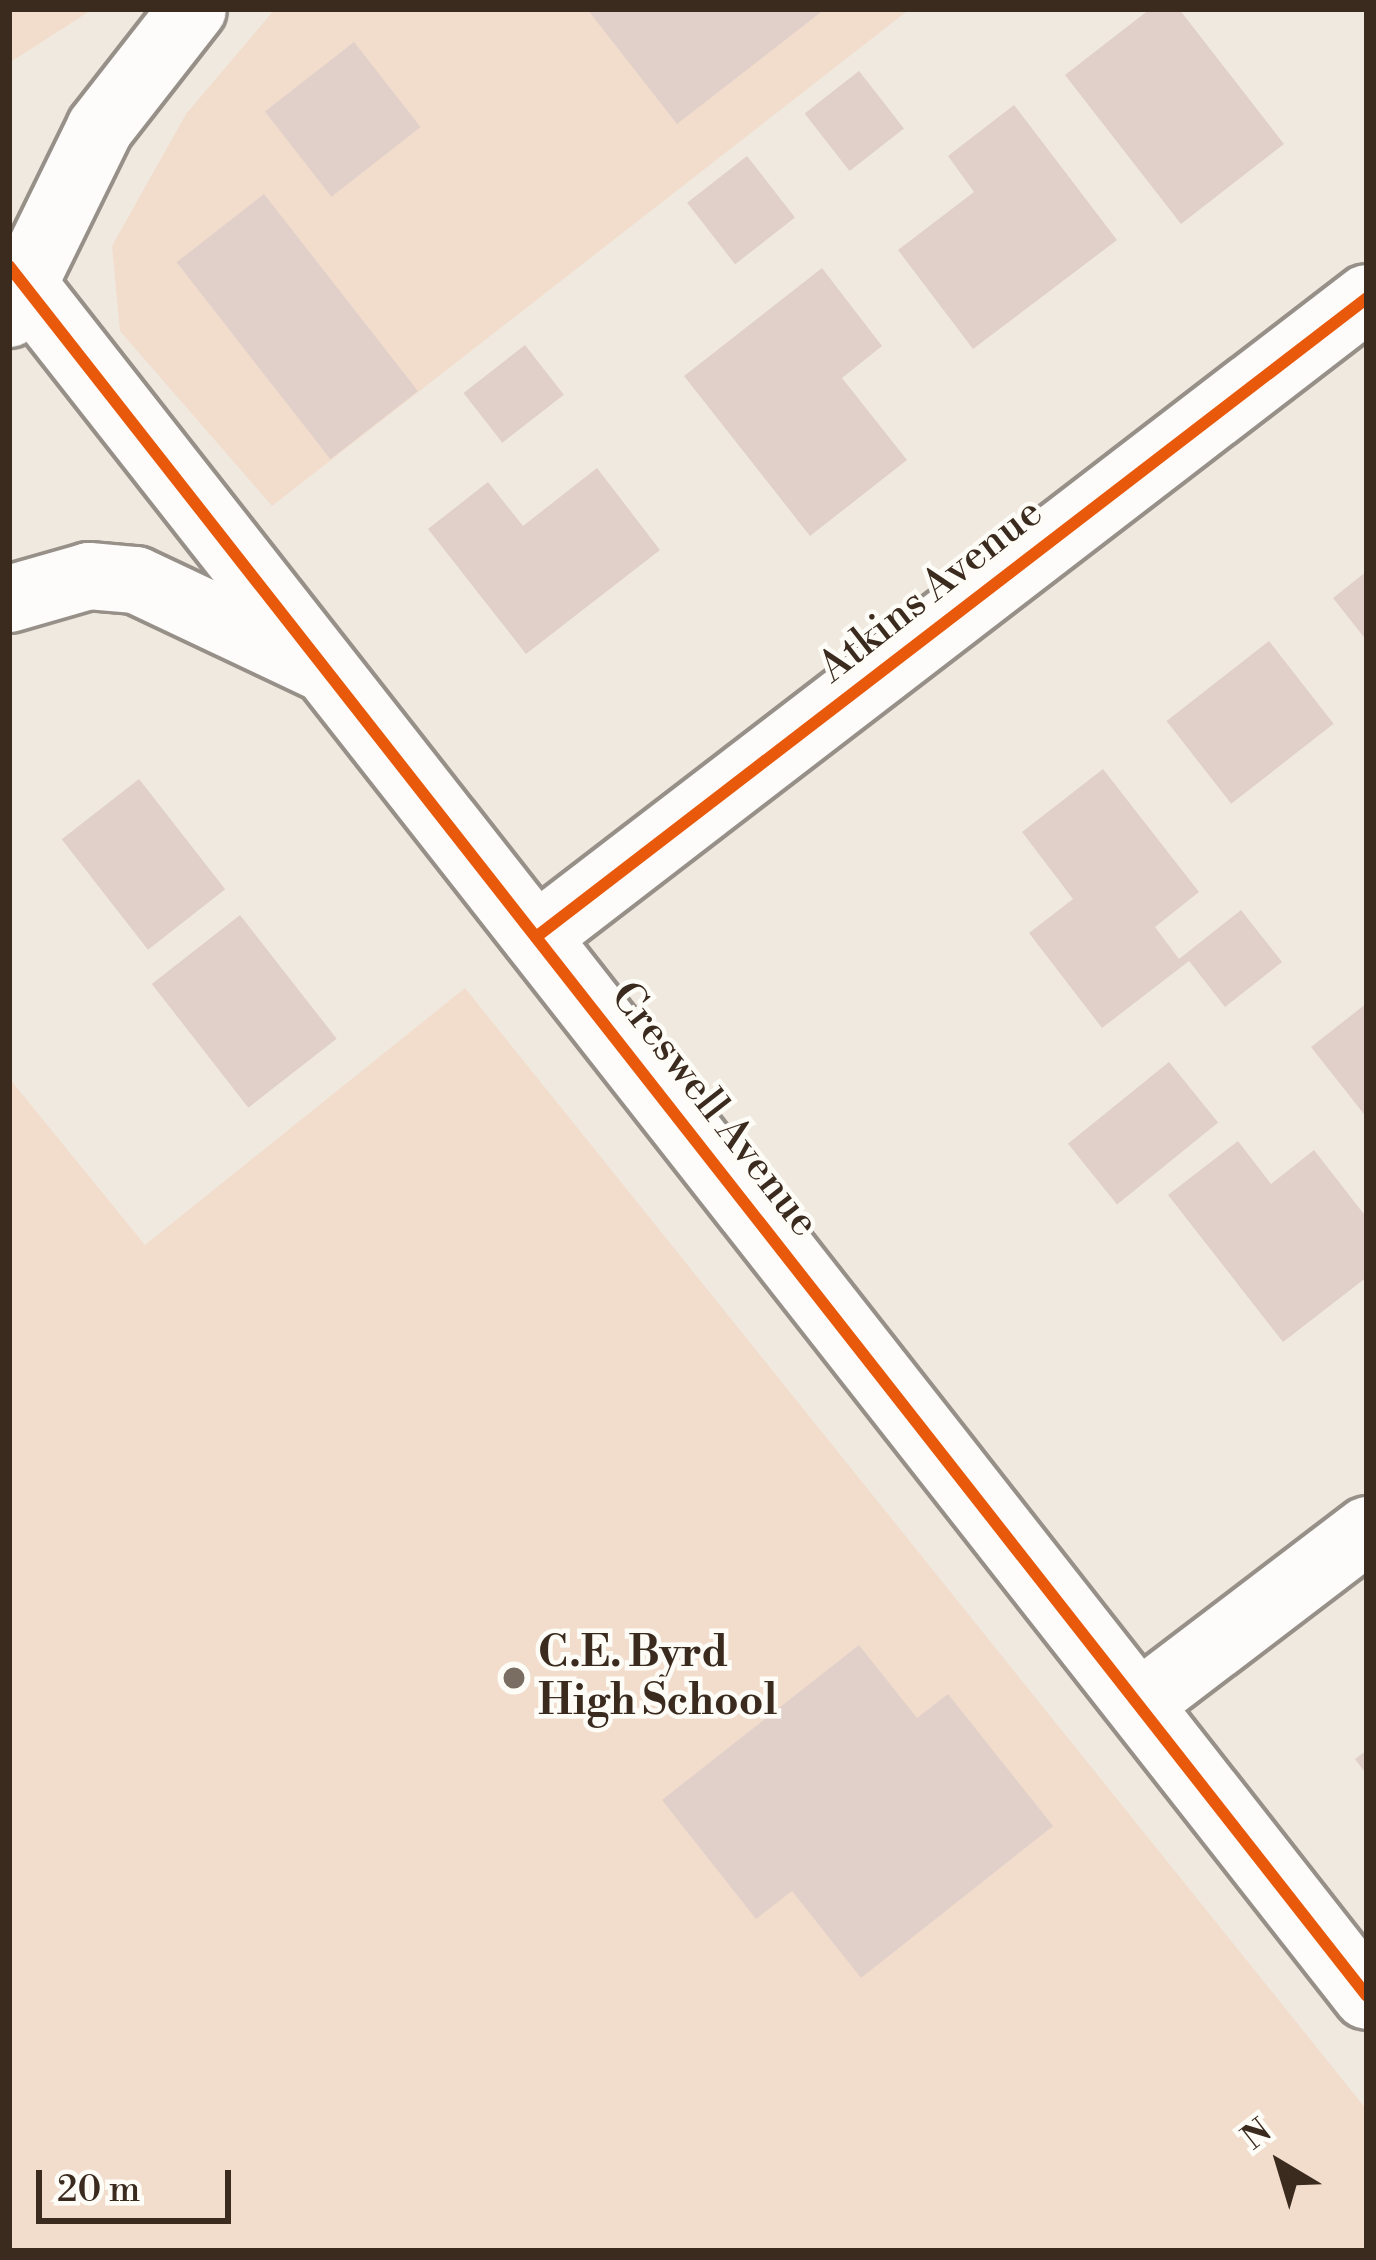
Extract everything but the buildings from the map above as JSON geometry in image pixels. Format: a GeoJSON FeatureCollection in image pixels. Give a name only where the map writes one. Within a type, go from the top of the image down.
{"type":"FeatureCollection","features":[{"type":"Feature","properties":{"kind":"street"},"geometry":{"type":"LineString","coordinates":[[13,288],[100,128],[193,9]]}},
{"type":"Feature","properties":{"kind":"street","name":"Creswell Avenue"},"geometry":{"type":"LineString","coordinates":[[13,288],[536,937],[1367,1996]]}},
{"type":"Feature","properties":{"kind":"street","name":"Atkins Avenue"},"geometry":{"type":"LineString","coordinates":[[536,937],[1367,298]]}},
{"type":"Feature","properties":{"kind":"street"},"geometry":{"type":"LineString","coordinates":[[9,598],[89,577],[136,580],[318,666]]}},
{"type":"Feature","properties":{"kind":"street"},"geometry":{"type":"LineString","coordinates":[[1139,1704],[1367,1530]]}},
{"type":"Feature","properties":{"kind":"shaded area"},"geometry":{"type":"Polygon","coordinates":[[[9,9],[93,9],[9,63],[9,9]]]}},
{"type":"Feature","properties":{"kind":"shaded area"},"geometry":{"type":"Polygon","coordinates":[[[275,9],[910,9],[272,506],[120,331],[112,246],[186,114],[275,9]]]}},
{"type":"Feature","properties":{"kind":"shaded area","name":"C.E. Byrd High School"},"geometry":{"type":"Polygon","coordinates":[[[465,988],[1367,2110],[1367,2251],[9,2251],[9,1078],[145,1245],[465,988]]]}},
{"type":"Feature","properties":{"kind":"cycle path"},"geometry":{"type":"LineString","coordinates":[[9,266],[1367,1996]]}},
{"type":"Feature","properties":{"kind":"cycle path"},"geometry":{"type":"LineString","coordinates":[[536,937],[1367,298]]}},
{"type":"Feature","properties":{"kind":"place","name":"C.E. Byrd High School"},"geometry":{"type":"Point","coordinates":[514,1678]}}]}
